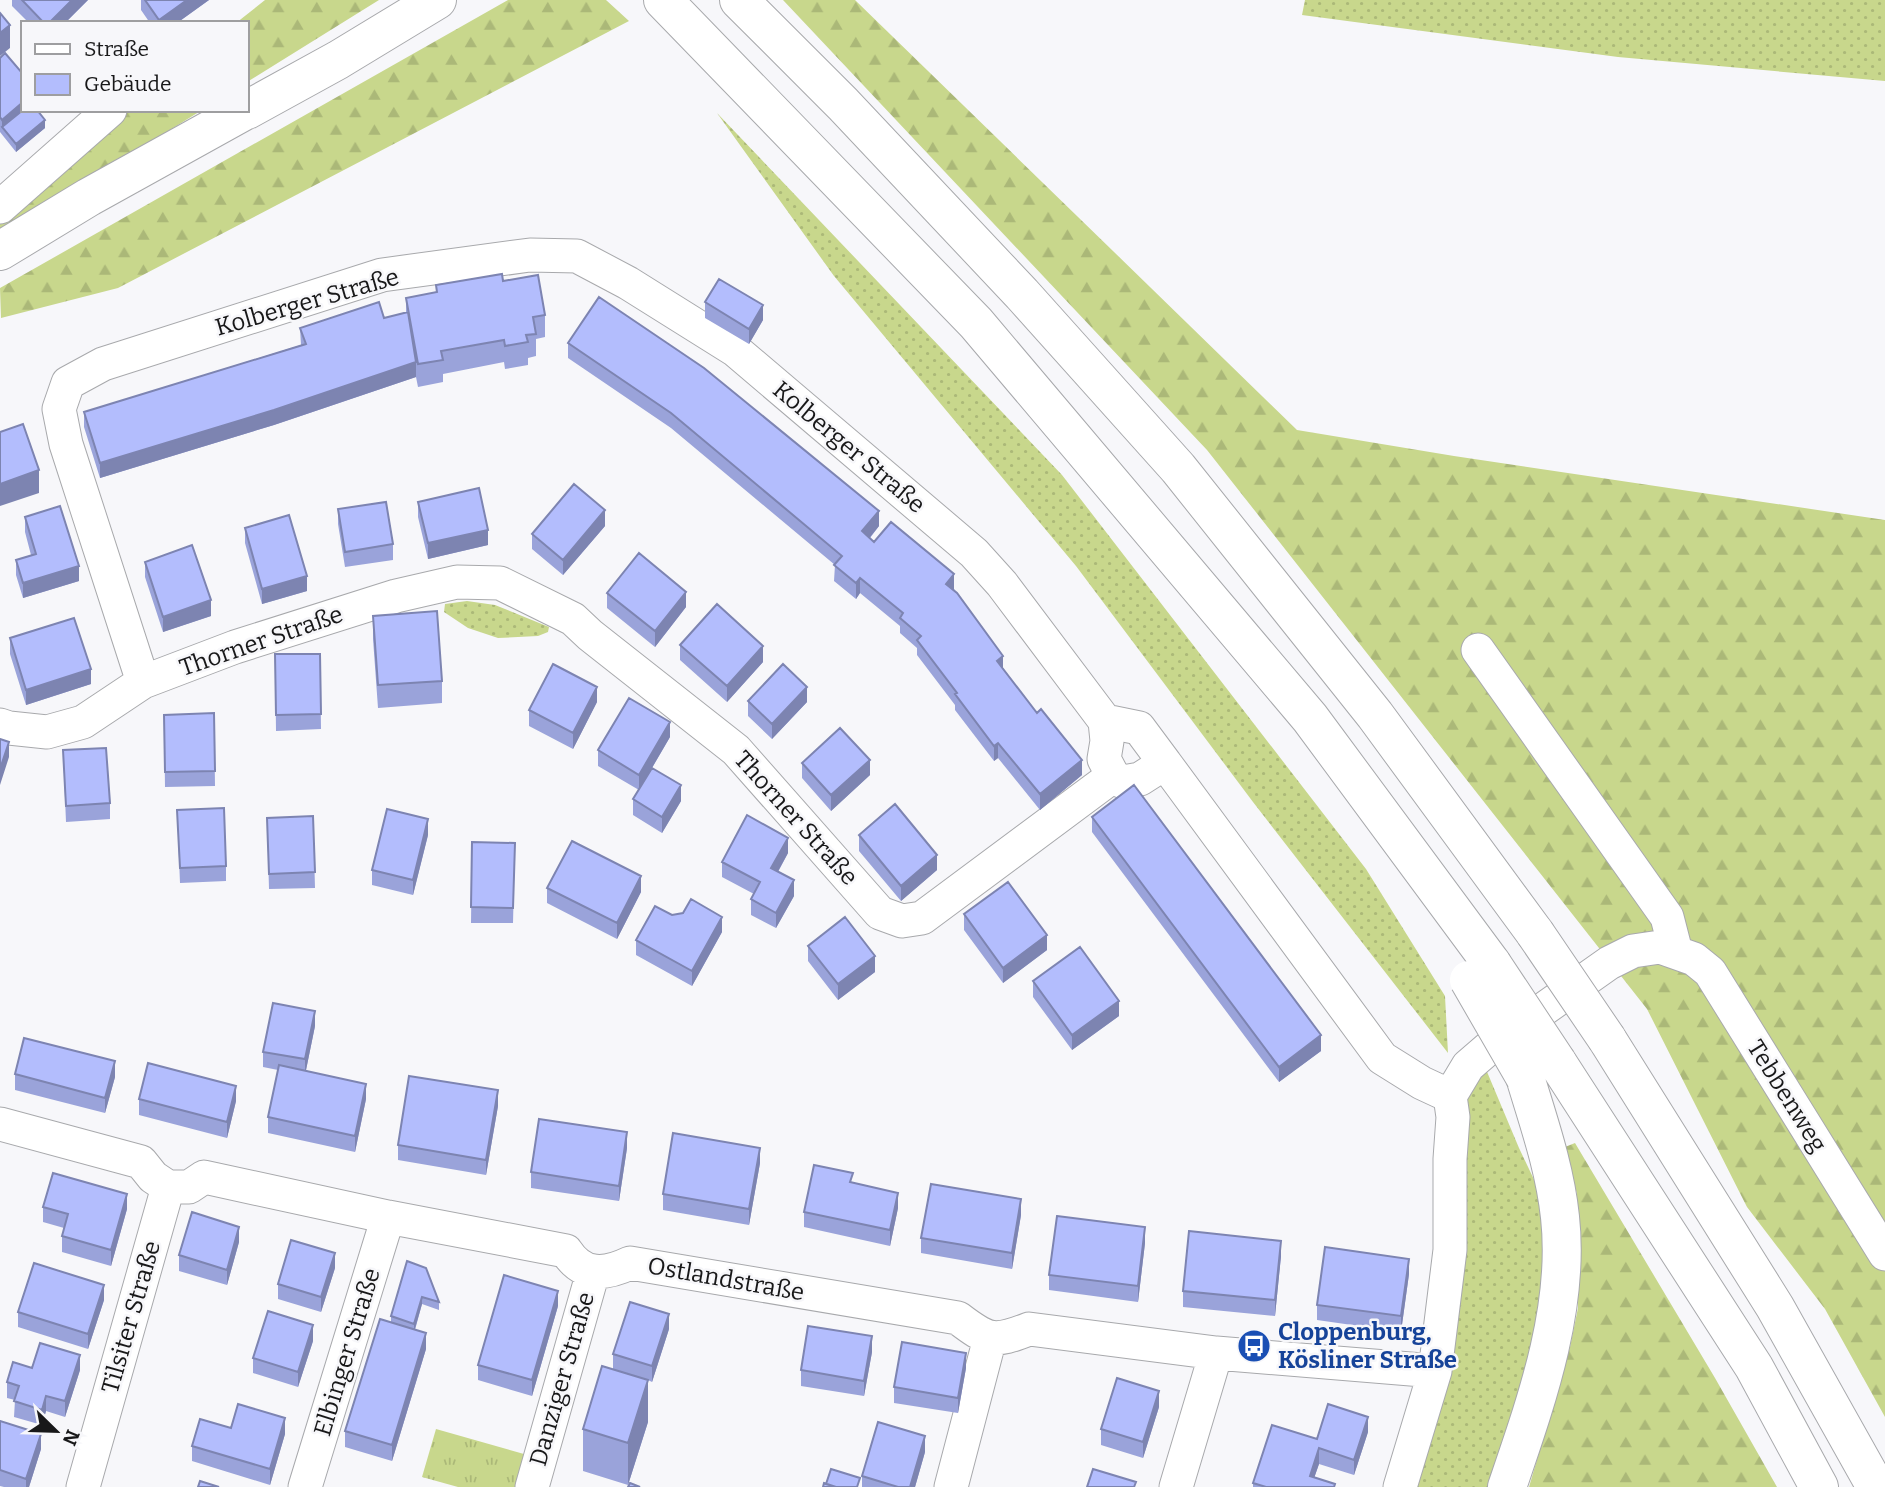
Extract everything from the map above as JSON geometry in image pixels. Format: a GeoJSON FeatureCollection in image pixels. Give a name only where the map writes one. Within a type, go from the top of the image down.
{"type":"FeatureCollection","features":[{"type":"Feature","properties":{"kind":"main road"},"geometry":{"type":"LineString","coordinates":[[248,109],[338,60],[437,0]]}},
{"type":"Feature","properties":{"kind":"main road"},"geometry":{"type":"LineString","coordinates":[[663,0],[976,323],[1310,718],[1392,827],[1394,871],[1480,972],[1541,1070],[1755,1367],[1819,1487]]}},
{"type":"Feature","properties":{"kind":"main road"},"geometry":{"type":"LineString","coordinates":[[739,0],[843,104],[1023,294],[1178,468],[1375,715],[1535,933],[1607,1039],[1775,1307],[1876,1487]]}},
{"type":"Feature","properties":{"kind":"main road"},"geometry":{"type":"LineString","coordinates":[[0,251],[89,197],[242,112]]}},
{"type":"Feature","properties":{"kind":"main road"},"geometry":{"type":"LineString","coordinates":[[1507,1487],[1536,1401],[1548,1353],[1556,1317],[1561,1267],[1561,1218],[1541,1070]]}},
{"type":"Feature","properties":{"kind":"street"},"geometry":{"type":"LineString","coordinates":[[0,207],[108,112]]}},
{"type":"Feature","properties":{"kind":"street","name":"Kolberger Straße"},"geometry":{"type":"LineString","coordinates":[[143,682],[66,444],[59,410],[68,383],[103,364],[382,275],[530,255],[577,256],[628,283],[735,350],[974,553],[1002,584],[1105,721]]}},
{"type":"Feature","properties":{"kind":"street","name":"Thorner Straße"},"geometry":{"type":"LineString","coordinates":[[0,725],[47,732],[83,722],[143,682],[235,647],[397,596],[457,582],[500,583],[573,619],[736,750],[880,913],[902,921],[922,918],[1113,776]]}},
{"type":"Feature","properties":{"kind":"street"},"geometry":{"type":"LineString","coordinates":[[1478,650],[1667,917],[1676,952]]}},
{"type":"Feature","properties":{"kind":"street"},"geometry":{"type":"LineString","coordinates":[[1165,763],[1140,779],[1123,782],[1113,776],[1104,759],[1107,741],[1105,721],[1139,728],[1165,763],[1382,1058],[1422,1083],[1450,1096],[1453,1117],[1450,1250],[1435,1371],[1399,1487]]}},
{"type":"Feature","properties":{"kind":"street","name":"Tebbenweg"},"geometry":{"type":"LineString","coordinates":[[1450,1096],[1468,1066],[1490,1047],[1609,963],[1633,951],[1660,947],[1676,952],[1694,959],[1710,972],[1885,1254]]}},
{"type":"Feature","properties":{"kind":"street"},"geometry":{"type":"LineString","coordinates":[[0,1124],[141,1162],[153,1177],[168,1187],[189,1188],[204,1177],[388,1217],[566,1251],[574,1264],[593,1272]]}},
{"type":"Feature","properties":{"kind":"street","name":"Tilsiter Straße"},"geometry":{"type":"LineString","coordinates":[[83,1487],[168,1187]]}},
{"type":"Feature","properties":{"kind":"street","name":"Elbinger Straße"},"geometry":{"type":"LineString","coordinates":[[306,1487],[388,1217]]}},
{"type":"Feature","properties":{"kind":"street","name":"Ostlandstraße"},"geometry":{"type":"LineString","coordinates":[[593,1272],[614,1271],[631,1263],[958,1318],[990,1338]]}},
{"type":"Feature","properties":{"kind":"street","name":"Danziger Straße"},"geometry":{"type":"LineString","coordinates":[[532,1487],[593,1272]]}},
{"type":"Feature","properties":{"kind":"street"},"geometry":{"type":"LineString","coordinates":[[951,1487],[990,1338],[1007,1338],[1029,1328],[1216,1353],[1435,1371]]}},
{"type":"Feature","properties":{"kind":"street"},"geometry":{"type":"LineString","coordinates":[[1176,1487],[1216,1353]]}},
{"type":"Feature","properties":{"kind":"green space"},"geometry":{"type":"Polygon","coordinates":[[[265,0],[379,0],[248,81],[248,21],[239,21],[265,0]]]}},
{"type":"Feature","properties":{"kind":"green space"},"geometry":{"type":"Polygon","coordinates":[[[508,0],[606,0],[629,21],[118,288],[1,318],[0,288],[508,0]]]}},
{"type":"Feature","properties":{"kind":"green space"},"geometry":{"type":"Polygon","coordinates":[[[783,0],[855,0],[1297,430],[1885,520],[1885,1417],[1825,1309],[1747,1207],[1647,1009],[1207,450],[783,0]]]}},
{"type":"Feature","properties":{"kind":"green space"},"geometry":{"type":"Polygon","coordinates":[[[1305,0],[1885,0],[1885,81],[1618,57],[1302,15],[1305,0]]]}},
{"type":"Feature","properties":{"kind":"green space"},"geometry":{"type":"Polygon","coordinates":[[[121,112],[199,112],[0,236],[0,210],[121,112]]]}},
{"type":"Feature","properties":{"kind":"green space"},"geometry":{"type":"Polygon","coordinates":[[[717,113],[1062,475],[1366,869],[1445,996],[1448,1053],[1253,802],[1076,566],[834,276],[717,113]]]}},
{"type":"Feature","properties":{"kind":"green space"},"geometry":{"type":"Polygon","coordinates":[[[467,601],[495,605],[549,627],[548,632],[538,636],[498,638],[468,628],[444,612],[445,604],[467,601]]]}},
{"type":"Feature","properties":{"kind":"green space"},"geometry":{"type":"Polygon","coordinates":[[[1485,1067],[1547,1207],[1542,1329],[1493,1487],[1417,1487],[1463,1101],[1485,1067]]]}},
{"type":"Feature","properties":{"kind":"green space"},"geometry":{"type":"Polygon","coordinates":[[[1575,1143],[1777,1487],[1529,1487],[1570,1347],[1578,1308],[1577,1194],[1565,1147],[1575,1143]]]}},
{"type":"Feature","properties":{"kind":"green space"},"geometry":{"type":"Polygon","coordinates":[[[436,1429],[531,1456],[522,1487],[458,1487],[422,1477],[436,1429]]]}},
{"type":"Feature","properties":{"kind":"building"},"geometry":{"type":"Polygon","coordinates":[[[22,0],[72,0],[51,21],[42,21],[22,0]]]}},
{"type":"Feature","properties":{"kind":"building"},"geometry":{"type":"Polygon","coordinates":[[[145,0],[187,0],[159,20],[145,0]]]}},
{"type":"Feature","properties":{"kind":"building"},"geometry":{"type":"Polygon","coordinates":[[[0,13],[10,25],[0,33],[0,13]]]}},
{"type":"Feature","properties":{"kind":"building"},"geometry":{"type":"Polygon","coordinates":[[[5,53],[21,72],[21,104],[2,120],[0,117],[0,58],[5,53]]]}},
{"type":"Feature","properties":{"kind":"building"},"geometry":{"type":"Polygon","coordinates":[[[21,112],[39,112],[45,120],[16,144],[2,127],[21,112]]]}},
{"type":"Feature","properties":{"kind":"building"},"geometry":{"type":"Polygon","coordinates":[[[502,274],[503,281],[538,275],[545,315],[533,317],[536,334],[526,335],[528,342],[505,346],[504,340],[441,351],[443,360],[418,364],[406,298],[437,292],[436,285],[502,274]]]}},
{"type":"Feature","properties":{"kind":"building"},"geometry":{"type":"Polygon","coordinates":[[[719,279],[763,305],[749,329],[705,302],[719,279]]]}},
{"type":"Feature","properties":{"kind":"building"},"geometry":{"type":"Polygon","coordinates":[[[599,297],[704,368],[879,511],[862,531],[874,542],[891,522],[954,574],[946,584],[957,593],[1003,656],[997,661],[1037,713],[1041,709],[1082,760],[1040,794],[998,743],[994,746],[917,640],[921,636],[900,618],[903,613],[860,578],[856,583],[834,565],[842,556],[671,413],[568,343],[599,297]]]}},
{"type":"Feature","properties":{"kind":"building"},"geometry":{"type":"Polygon","coordinates":[[[379,302],[384,318],[408,312],[416,362],[274,410],[100,463],[84,412],[306,344],[300,328],[379,302]]]}},
{"type":"Feature","properties":{"kind":"building"},"geometry":{"type":"Polygon","coordinates":[[[23,424],[39,470],[0,484],[0,432],[23,424]]]}},
{"type":"Feature","properties":{"kind":"building"},"geometry":{"type":"Polygon","coordinates":[[[574,484],[605,510],[563,560],[532,534],[574,484]]]}},
{"type":"Feature","properties":{"kind":"building"},"geometry":{"type":"Polygon","coordinates":[[[479,488],[488,530],[428,543],[418,502],[479,488]]]}},
{"type":"Feature","properties":{"kind":"building"},"geometry":{"type":"Polygon","coordinates":[[[386,502],[393,544],[345,552],[338,509],[386,502]]]}},
{"type":"Feature","properties":{"kind":"building"},"geometry":{"type":"Polygon","coordinates":[[[60,506],[79,566],[23,583],[16,560],[36,554],[25,517],[60,506]]]}},
{"type":"Feature","properties":{"kind":"building"},"geometry":{"type":"Polygon","coordinates":[[[289,515],[307,576],[262,589],[245,528],[289,515]]]}},
{"type":"Feature","properties":{"kind":"building"},"geometry":{"type":"Polygon","coordinates":[[[192,545],[211,600],[163,617],[145,562],[192,545]]]}},
{"type":"Feature","properties":{"kind":"building"},"geometry":{"type":"Polygon","coordinates":[[[639,553],[686,592],[655,631],[607,593],[639,553]]]}},
{"type":"Feature","properties":{"kind":"building"},"geometry":{"type":"Polygon","coordinates":[[[717,604],[763,646],[727,686],[680,645],[717,604]]]}},
{"type":"Feature","properties":{"kind":"building"},"geometry":{"type":"Polygon","coordinates":[[[437,611],[442,681],[378,685],[373,616],[437,611]]]}},
{"type":"Feature","properties":{"kind":"building"},"geometry":{"type":"Polygon","coordinates":[[[74,618],[91,669],[26,690],[10,638],[74,618]]]}},
{"type":"Feature","properties":{"kind":"building"},"geometry":{"type":"Polygon","coordinates":[[[275,654],[320,654],[321,714],[276,715],[275,654]]]}},
{"type":"Feature","properties":{"kind":"building"},"geometry":{"type":"Polygon","coordinates":[[[553,664],[597,687],[573,733],[529,710],[553,664]]]}},
{"type":"Feature","properties":{"kind":"building"},"geometry":{"type":"Polygon","coordinates":[[[783,664],[807,687],[772,724],[748,701],[783,664]]]}},
{"type":"Feature","properties":{"kind":"building"},"geometry":{"type":"Polygon","coordinates":[[[629,698],[670,722],[639,775],[598,750],[629,698]]]}},
{"type":"Feature","properties":{"kind":"building"},"geometry":{"type":"Polygon","coordinates":[[[214,713],[215,771],[165,772],[164,715],[214,713]]]}},
{"type":"Feature","properties":{"kind":"building"},"geometry":{"type":"Polygon","coordinates":[[[840,728],[870,760],[831,795],[802,763],[840,728]]]}},
{"type":"Feature","properties":{"kind":"building"},"geometry":{"type":"Polygon","coordinates":[[[0,739],[9,742],[0,769],[0,739]]]}},
{"type":"Feature","properties":{"kind":"building"},"geometry":{"type":"Polygon","coordinates":[[[106,748],[110,803],[66,806],[63,750],[106,748]]]}},
{"type":"Feature","properties":{"kind":"building"},"geometry":{"type":"Polygon","coordinates":[[[652,768],[681,785],[662,817],[633,799],[652,768]]]}},
{"type":"Feature","properties":{"kind":"building"},"geometry":{"type":"Polygon","coordinates":[[[1134,785],[1321,1035],[1279,1067],[1092,817],[1134,785]]]}},
{"type":"Feature","properties":{"kind":"building"},"geometry":{"type":"Polygon","coordinates":[[[895,804],[937,855],[901,886],[859,835],[895,804]]]}},
{"type":"Feature","properties":{"kind":"building"},"geometry":{"type":"Polygon","coordinates":[[[224,808],[226,866],[180,868],[177,810],[224,808]]]}},
{"type":"Feature","properties":{"kind":"building"},"geometry":{"type":"Polygon","coordinates":[[[387,809],[428,819],[413,880],[372,870],[387,809]]]}},
{"type":"Feature","properties":{"kind":"building"},"geometry":{"type":"Polygon","coordinates":[[[747,815],[788,838],[771,868],[794,880],[776,913],[751,899],[760,882],[722,862],[747,815]]]}},
{"type":"Feature","properties":{"kind":"building"},"geometry":{"type":"Polygon","coordinates":[[[313,816],[315,872],[269,874],[267,818],[313,816]]]}},
{"type":"Feature","properties":{"kind":"building"},"geometry":{"type":"Polygon","coordinates":[[[572,841],[641,876],[617,923],[547,888],[572,841]]]}},
{"type":"Feature","properties":{"kind":"building"},"geometry":{"type":"Polygon","coordinates":[[[472,842],[515,843],[513,908],[471,907],[472,842]]]}},
{"type":"Feature","properties":{"kind":"building"},"geometry":{"type":"Polygon","coordinates":[[[1008,882],[1047,935],[1003,968],[964,914],[1008,882]]]}},
{"type":"Feature","properties":{"kind":"building"},"geometry":{"type":"Polygon","coordinates":[[[691,899],[722,917],[692,971],[636,940],[655,906],[672,915],[683,913],[691,899]]]}},
{"type":"Feature","properties":{"kind":"building"},"geometry":{"type":"Polygon","coordinates":[[[845,917],[875,956],[838,984],[808,946],[845,917]]]}},
{"type":"Feature","properties":{"kind":"building"},"geometry":{"type":"Polygon","coordinates":[[[1080,947],[1119,1001],[1072,1035],[1033,981],[1080,947]]]}},
{"type":"Feature","properties":{"kind":"building"},"geometry":{"type":"Polygon","coordinates":[[[273,1003],[315,1011],[305,1059],[263,1052],[273,1003]]]}},
{"type":"Feature","properties":{"kind":"building"},"geometry":{"type":"Polygon","coordinates":[[[24,1038],[115,1061],[105,1098],[15,1074],[24,1038]]]}},
{"type":"Feature","properties":{"kind":"building"},"geometry":{"type":"Polygon","coordinates":[[[148,1063],[236,1086],[227,1122],[139,1099],[148,1063]]]}},
{"type":"Feature","properties":{"kind":"building"},"geometry":{"type":"Polygon","coordinates":[[[279,1065],[366,1084],[355,1136],[268,1117],[279,1065]]]}},
{"type":"Feature","properties":{"kind":"building"},"geometry":{"type":"Polygon","coordinates":[[[409,1076],[498,1090],[486,1160],[398,1145],[409,1076]]]}},
{"type":"Feature","properties":{"kind":"building"},"geometry":{"type":"Polygon","coordinates":[[[539,1119],[627,1132],[619,1186],[531,1172],[539,1119]]]}},
{"type":"Feature","properties":{"kind":"building"},"geometry":{"type":"Polygon","coordinates":[[[673,1133],[760,1148],[749,1209],[663,1194],[673,1133]]]}},
{"type":"Feature","properties":{"kind":"building"},"geometry":{"type":"Polygon","coordinates":[[[814,1165],[853,1173],[850,1182],[898,1193],[890,1230],[804,1212],[814,1165]]]}},
{"type":"Feature","properties":{"kind":"building"},"geometry":{"type":"Polygon","coordinates":[[[53,1173],[127,1194],[111,1250],[62,1236],[68,1214],[43,1207],[53,1173]]]}},
{"type":"Feature","properties":{"kind":"building"},"geometry":{"type":"Polygon","coordinates":[[[931,1184],[1021,1199],[1012,1253],[921,1238],[931,1184]]]}},
{"type":"Feature","properties":{"kind":"building"},"geometry":{"type":"Polygon","coordinates":[[[192,1212],[239,1227],[227,1270],[179,1255],[192,1212]]]}},
{"type":"Feature","properties":{"kind":"building"},"geometry":{"type":"Polygon","coordinates":[[[1057,1216],[1145,1227],[1138,1286],[1049,1275],[1057,1216]]]}},
{"type":"Feature","properties":{"kind":"building"},"geometry":{"type":"Polygon","coordinates":[[[1189,1231],[1281,1241],[1275,1300],[1183,1291],[1189,1231]]]}},
{"type":"Feature","properties":{"kind":"building"},"geometry":{"type":"Polygon","coordinates":[[[291,1240],[335,1253],[321,1297],[278,1284],[291,1240]]]}},
{"type":"Feature","properties":{"kind":"building"},"geometry":{"type":"Polygon","coordinates":[[[1325,1247],[1409,1259],[1401,1316],[1317,1305],[1325,1247]]]}},
{"type":"Feature","properties":{"kind":"building"},"geometry":{"type":"Polygon","coordinates":[[[407,1261],[426,1268],[439,1302],[422,1297],[414,1324],[391,1316],[407,1261]]]}},
{"type":"Feature","properties":{"kind":"building"},"geometry":{"type":"Polygon","coordinates":[[[34,1263],[104,1285],[88,1334],[18,1312],[34,1263]]]}},
{"type":"Feature","properties":{"kind":"building"},"geometry":{"type":"Polygon","coordinates":[[[504,1275],[558,1291],[532,1380],[478,1365],[504,1275]]]}},
{"type":"Feature","properties":{"kind":"building"},"geometry":{"type":"Polygon","coordinates":[[[630,1302],[669,1314],[652,1366],[613,1354],[630,1302]]]}},
{"type":"Feature","properties":{"kind":"building"},"geometry":{"type":"Polygon","coordinates":[[[268,1311],[313,1325],[298,1372],[253,1358],[268,1311]]]}},
{"type":"Feature","properties":{"kind":"building"},"geometry":{"type":"Polygon","coordinates":[[[380,1319],[426,1333],[392,1445],[345,1431],[380,1319]]]}},
{"type":"Feature","properties":{"kind":"building"},"geometry":{"type":"Polygon","coordinates":[[[808,1326],[872,1336],[864,1381],[801,1370],[808,1326]]]}},
{"type":"Feature","properties":{"kind":"building"},"geometry":{"type":"Polygon","coordinates":[[[902,1342],[966,1353],[958,1398],[894,1387],[902,1342]]]}},
{"type":"Feature","properties":{"kind":"building"},"geometry":{"type":"Polygon","coordinates":[[[40,1343],[80,1355],[65,1401],[46,1396],[42,1410],[14,1401],[19,1386],[7,1382],[13,1362],[32,1368],[40,1343]]]}},
{"type":"Feature","properties":{"kind":"building"},"geometry":{"type":"Polygon","coordinates":[[[602,1366],[648,1380],[628,1443],[583,1429],[602,1366]]]}},
{"type":"Feature","properties":{"kind":"building"},"geometry":{"type":"Polygon","coordinates":[[[1117,1378],[1159,1391],[1143,1442],[1101,1429],[1117,1378]]]}},
{"type":"Feature","properties":{"kind":"building"},"geometry":{"type":"Polygon","coordinates":[[[238,1404],[285,1418],[270,1469],[192,1446],[200,1419],[231,1428],[238,1404]]]}},
{"type":"Feature","properties":{"kind":"building"},"geometry":{"type":"Polygon","coordinates":[[[1328,1404],[1368,1417],[1354,1460],[1319,1448],[1310,1476],[1335,1484],[1334,1487],[1266,1487],[1253,1483],[1272,1425],[1317,1439],[1328,1404]]]}},
{"type":"Feature","properties":{"kind":"building"},"geometry":{"type":"Polygon","coordinates":[[[0,1421],[41,1434],[26,1479],[0,1470],[0,1421]]]}},
{"type":"Feature","properties":{"kind":"building"},"geometry":{"type":"Polygon","coordinates":[[[878,1422],[925,1436],[910,1487],[898,1487],[862,1476],[878,1422]]]}},
{"type":"Feature","properties":{"kind":"building"},"geometry":{"type":"Polygon","coordinates":[[[831,1469],[860,1478],[857,1487],[826,1484],[831,1469]]]}},
{"type":"Feature","properties":{"kind":"building"},"geometry":{"type":"Polygon","coordinates":[[[1093,1469],[1136,1482],[1134,1487],[1087,1487],[1093,1469]]]}},
{"type":"Feature","properties":{"kind":"building"},"geometry":{"type":"Polygon","coordinates":[[[200,1481],[219,1487],[198,1487],[200,1481]]]}},
{"type":"Feature","properties":{"kind":"place","name":"Cloppenburg, Kösliner Straße"},"geometry":{"type":"Point","coordinates":[1254,1346]}}]}
